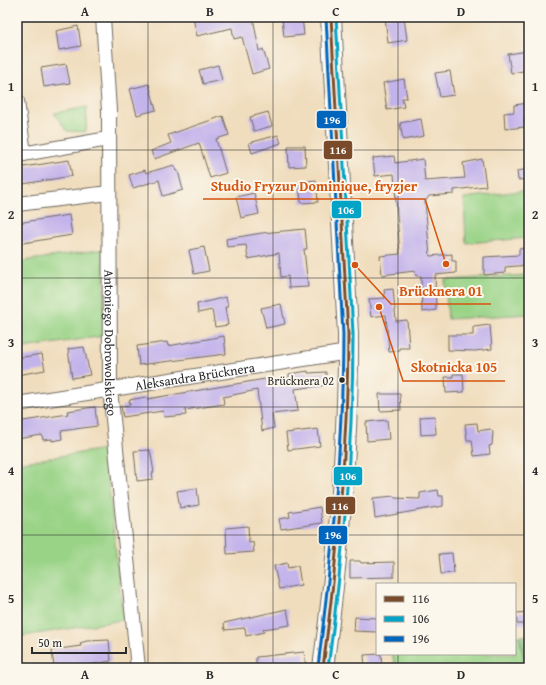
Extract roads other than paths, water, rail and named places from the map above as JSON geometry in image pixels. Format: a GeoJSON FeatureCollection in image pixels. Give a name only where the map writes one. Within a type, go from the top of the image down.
{"type":"FeatureCollection","features":[{"type":"Feature","properties":{"kind":"street","name":"Antoniego Dobrowolskiego"},"geometry":{"type":"LineString","coordinates":[[102,17],[109,111],[110,389],[138,668]]}},
{"type":"Feature","properties":{"kind":"street"},"geometry":{"type":"LineString","coordinates":[[323,668],[342,508],[348,352],[331,17]]}},
{"type":"Feature","properties":{"kind":"street"},"geometry":{"type":"LineString","coordinates":[[17,101],[21,155],[108,139]]}},
{"type":"Feature","properties":{"kind":"street"},"geometry":{"type":"LineString","coordinates":[[17,204],[109,193]]}},
{"type":"Feature","properties":{"kind":"street","name":"Aleksandra Brücknera"},"geometry":{"type":"LineString","coordinates":[[17,404],[348,352]]}},
{"type":"Feature","properties":{"kind":"waterway"},"geometry":{"type":"LineString","coordinates":[[17,661],[24,668]]}},
{"type":"Feature","properties":{"kind":"place","name":"Studio Fryzur Dominique, fryzjer"},"geometry":{"type":"Point","coordinates":[446,264]}},
{"type":"Feature","properties":{"kind":"place","name":"Brücknera 01"},"geometry":{"type":"Point","coordinates":[355,265]}},
{"type":"Feature","properties":{"kind":"place","name":"Skotnicka 105"},"geometry":{"type":"Point","coordinates":[379,307]}},
{"type":"Feature","properties":{"kind":"place","name":"Brücknera 02"},"geometry":{"type":"Point","coordinates":[342,380]}}]}
